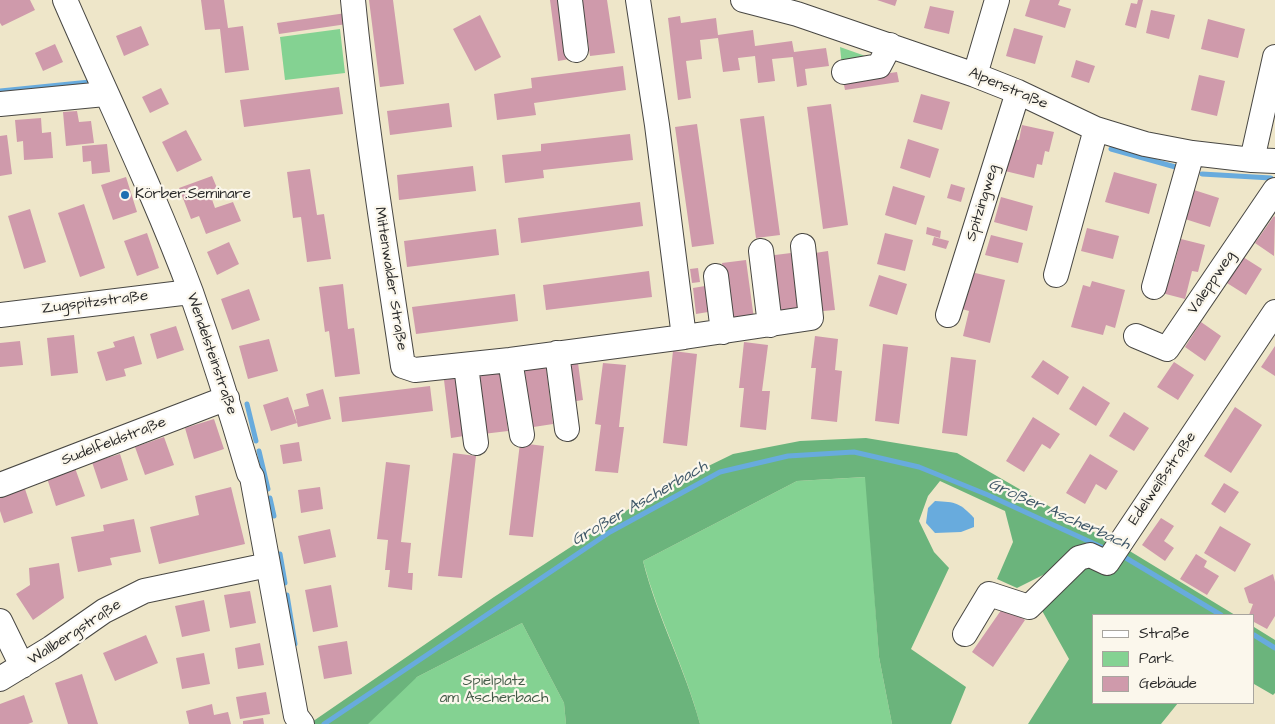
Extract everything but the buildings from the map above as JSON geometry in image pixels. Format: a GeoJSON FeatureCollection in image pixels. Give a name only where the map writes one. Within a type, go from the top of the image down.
{"type":"FeatureCollection","features":[{"type":"Feature","properties":{"kind":"street","name":"Wendelsteinstraße"},"geometry":{"type":"LineString","coordinates":[[65,0],[146,184],[190,292],[227,398],[248,473],[252,477],[296,716],[302,724]]}},
{"type":"Feature","properties":{"kind":"street","name":"Mittenwalder Straße"},"geometry":{"type":"LineString","coordinates":[[354,0],[372,163],[403,366],[415,370],[466,366],[723,332],[811,318],[803,246]]}},
{"type":"Feature","properties":{"kind":"street"},"geometry":{"type":"LineString","coordinates":[[570,0],[576,50]]}},
{"type":"Feature","properties":{"kind":"street"},"geometry":{"type":"LineString","coordinates":[[638,0],[657,125],[684,337]]}},
{"type":"Feature","properties":{"kind":"street","name":"Alpenstraße"},"geometry":{"type":"LineString","coordinates":[[743,0],[797,7],[890,45],[975,74],[1096,129],[1145,144],[1192,153],[1275,161]]}},
{"type":"Feature","properties":{"kind":"street"},"geometry":{"type":"LineString","coordinates":[[975,74],[997,0]]}},
{"type":"Feature","properties":{"kind":"street"},"geometry":{"type":"LineString","coordinates":[[844,72],[879,66],[890,45]]}},
{"type":"Feature","properties":{"kind":"street"},"geometry":{"type":"LineString","coordinates":[[1252,160],[1275,58]]}},
{"type":"Feature","properties":{"kind":"street","name":"Spitzingweg"},"geometry":{"type":"LineString","coordinates":[[948,315],[1018,92]]}},
{"type":"Feature","properties":{"kind":"street"},"geometry":{"type":"LineString","coordinates":[[0,104],[105,94]]}},
{"type":"Feature","properties":{"kind":"street"},"geometry":{"type":"LineString","coordinates":[[1056,275],[1096,129]]}},
{"type":"Feature","properties":{"kind":"street"},"geometry":{"type":"LineString","coordinates":[[1154,287],[1192,153]]}},
{"type":"Feature","properties":{"kind":"street","name":"Valeppweg"},"geometry":{"type":"LineString","coordinates":[[1136,336],[1167,349],[1275,190]]}},
{"type":"Feature","properties":{"kind":"street"},"geometry":{"type":"LineString","coordinates":[[761,251],[770,325]]}},
{"type":"Feature","properties":{"kind":"street"},"geometry":{"type":"LineString","coordinates":[[716,276],[723,332]]}},
{"type":"Feature","properties":{"kind":"street","name":"Zugspitzstraße"},"geometry":{"type":"LineString","coordinates":[[0,315],[190,292]]}},
{"type":"Feature","properties":{"kind":"street","name":"Edelweißstraße"},"geometry":{"type":"LineString","coordinates":[[964,634],[989,594],[1029,607],[1079,558],[1090,555],[1107,564],[1275,312]]}},
{"type":"Feature","properties":{"kind":"street"},"geometry":{"type":"LineString","coordinates":[[557,353],[567,429]]}},
{"type":"Feature","properties":{"kind":"street"},"geometry":{"type":"LineString","coordinates":[[510,360],[522,435]]}},
{"type":"Feature","properties":{"kind":"street"},"geometry":{"type":"LineString","coordinates":[[466,366],[476,443]]}},
{"type":"Feature","properties":{"kind":"street","name":"Sudelfeldstraße"},"geometry":{"type":"LineString","coordinates":[[0,485],[227,398]]}},
{"type":"Feature","properties":{"kind":"street","name":"Wallbergstraße"},"geometry":{"type":"LineString","coordinates":[[0,679],[104,611],[144,591],[268,565]]}},
{"type":"Feature","properties":{"kind":"street"},"geometry":{"type":"LineString","coordinates":[[0,621],[22,666]]}},
{"type":"Feature","properties":{"kind":"green space"},"geometry":{"type":"Polygon","coordinates":[[[340,29],[345,73],[285,80],[280,37],[340,29]]]}},
{"type":"Feature","properties":{"kind":"green space"},"geometry":{"type":"Polygon","coordinates":[[[840,47],[871,58],[842,67],[840,47]]]}},
{"type":"Feature","properties":{"kind":"green space"},"geometry":{"type":"Polygon","coordinates":[[[866,438],[957,453],[1111,542],[1101,552],[1051,571],[1017,588],[997,579],[1013,542],[1005,511],[940,481],[928,496],[919,521],[934,552],[949,568],[911,649],[966,687],[951,724],[892,724],[879,657],[865,477],[797,481],[643,561],[700,724],[566,724],[564,703],[522,623],[417,677],[368,724],[309,724],[494,597],[655,492],[733,454],[800,441],[866,438]]]}},
{"type":"Feature","properties":{"kind":"green space"},"geometry":{"type":"Polygon","coordinates":[[[866,477],[879,657],[892,724],[700,724],[643,561],[797,481],[866,477]]]}},
{"type":"Feature","properties":{"kind":"green space"},"geometry":{"type":"Polygon","coordinates":[[[1128,550],[1233,614],[1092,614],[1092,704],[1177,704],[1161,724],[1028,724],[1069,659],[1040,607],[1082,565],[1128,550]]]}},
{"type":"Feature","properties":{"kind":"green space","name":"Spielplatz am Ascherbach"},"geometry":{"type":"Polygon","coordinates":[[[522,623],[564,703],[566,724],[340,724],[417,677],[522,623]]]}},
{"type":"Feature","properties":{"kind":"green space"},"geometry":{"type":"Polygon","coordinates":[[[1255,628],[1275,640],[1275,693],[1273,695],[1255,685],[1255,628]]]}},
{"type":"Feature","properties":{"kind":"water"},"geometry":{"type":"Polygon","coordinates":[[[935,501],[961,506],[974,518],[974,527],[961,532],[935,533],[926,523],[928,508],[935,501]]]}},
{"type":"Feature","properties":{"kind":"waterway"},"geometry":{"type":"LineString","coordinates":[[0,91],[90,82]]}},
{"type":"Feature","properties":{"kind":"waterway"},"geometry":{"type":"LineString","coordinates":[[1111,149],[1179,168]]}},
{"type":"Feature","properties":{"kind":"waterway"},"geometry":{"type":"LineString","coordinates":[[1202,174],[1271,178]]}},
{"type":"Feature","properties":{"kind":"waterway"},"geometry":{"type":"LineString","coordinates":[[247,404],[256,441]]}},
{"type":"Feature","properties":{"kind":"waterway"},"geometry":{"type":"LineString","coordinates":[[259,451],[268,489]]}},
{"type":"Feature","properties":{"kind":"waterway","name":"Großer Ascherbach"},"geometry":{"type":"LineString","coordinates":[[324,724],[610,532],[720,472],[788,456],[854,452],[919,467],[988,495],[1108,550]]}},
{"type":"Feature","properties":{"kind":"waterway"},"geometry":{"type":"LineString","coordinates":[[270,498],[274,516]]}},
{"type":"Feature","properties":{"kind":"waterway"},"geometry":{"type":"LineString","coordinates":[[280,554],[285,583]]}},
{"type":"Feature","properties":{"kind":"waterway","name":"Großer Ascherbach"},"geometry":{"type":"LineString","coordinates":[[1121,555],[1219,614]]}},
{"type":"Feature","properties":{"kind":"waterway"},"geometry":{"type":"LineString","coordinates":[[287,595],[295,644]]}},
{"type":"Feature","properties":{"kind":"waterway","name":"Großer Ascherbach"},"geometry":{"type":"LineString","coordinates":[[1255,636],[1275,648]]}},
{"type":"Feature","properties":{"kind":"place","name":"Körber.Seminare"},"geometry":{"type":"Point","coordinates":[125,195]}}]}
